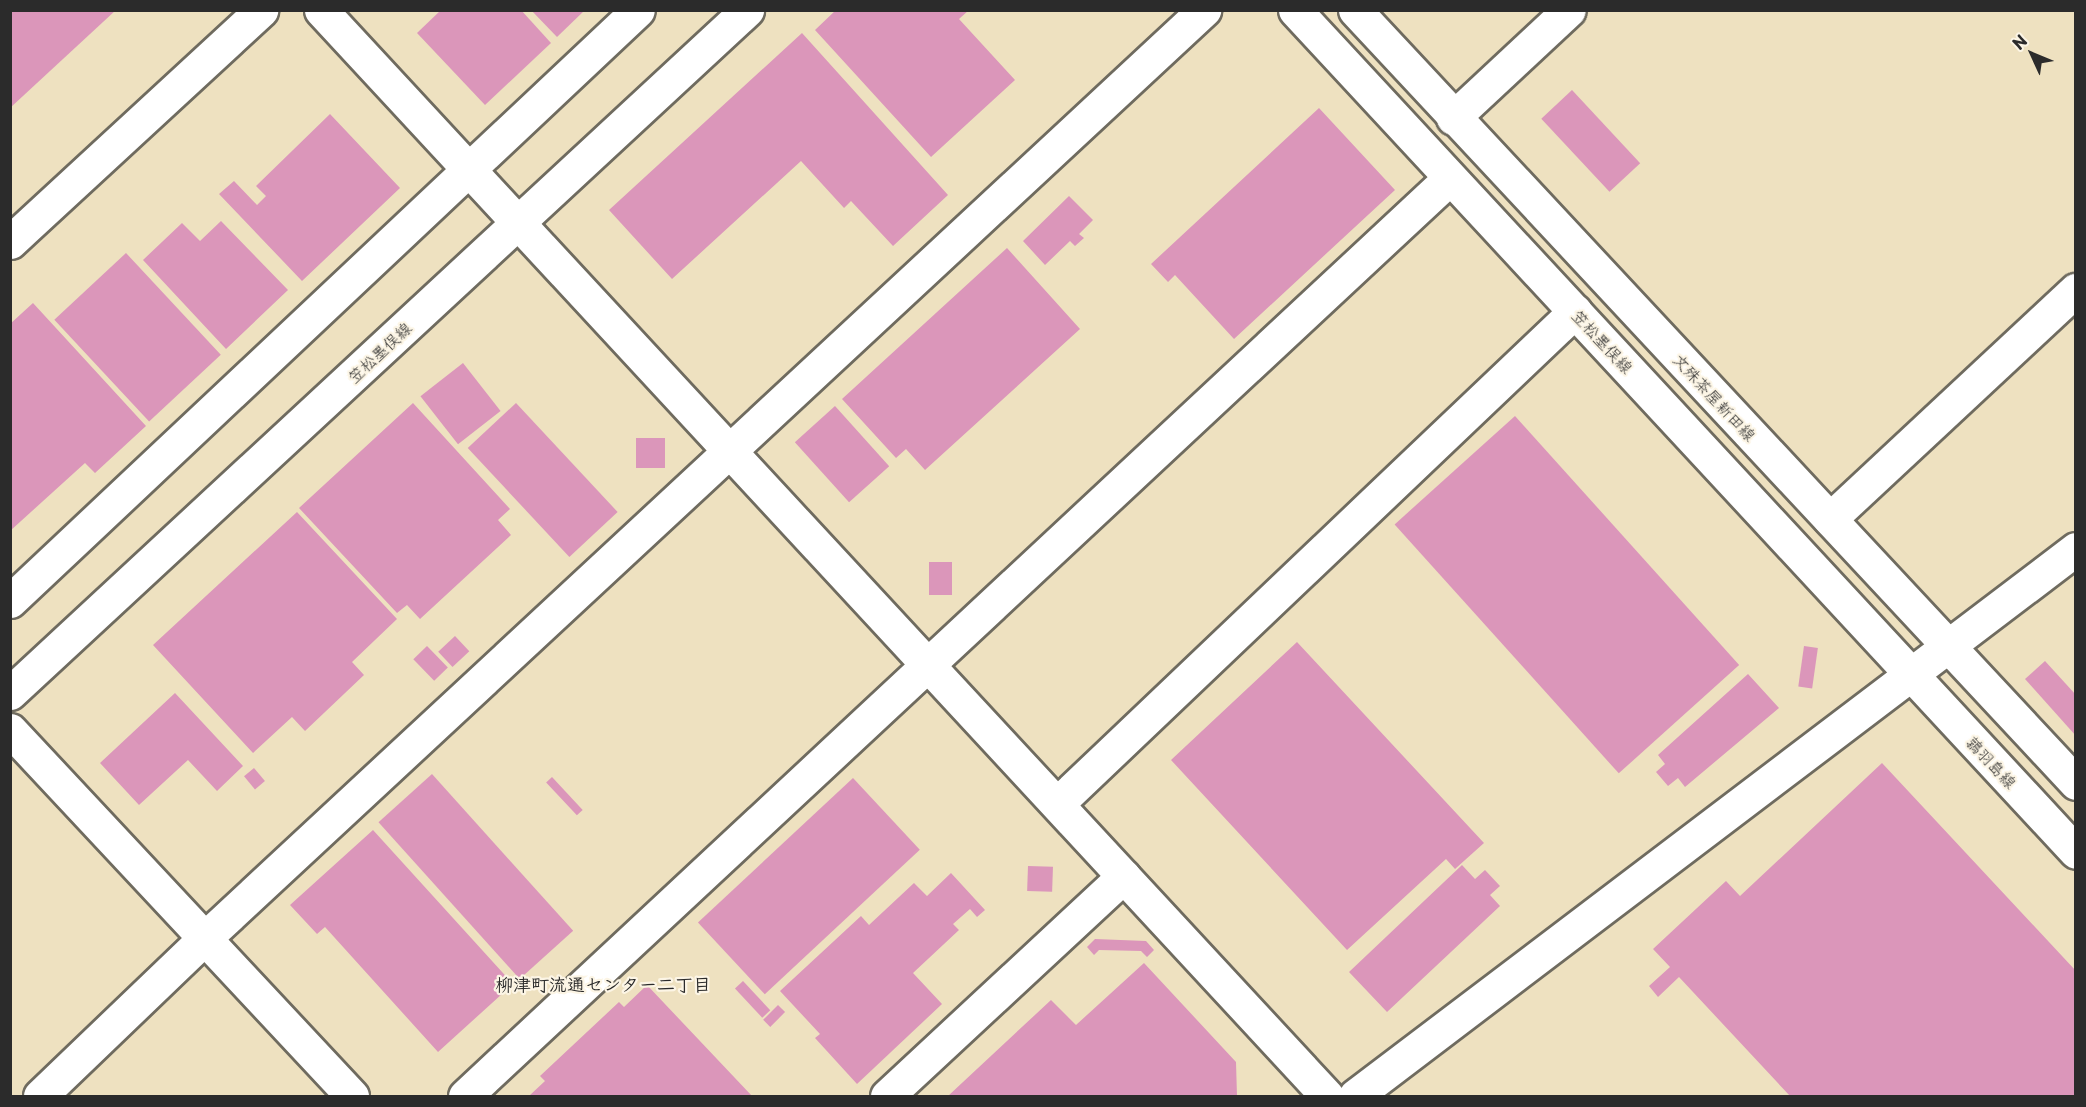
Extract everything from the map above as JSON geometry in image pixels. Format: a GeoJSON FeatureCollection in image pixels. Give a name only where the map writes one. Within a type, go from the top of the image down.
{"type":"FeatureCollection","features":[{"type":"Feature","properties":{"kind":"street"},"geometry":{"type":"LineString","coordinates":[[10,242],[261,10]]}},
{"type":"Feature","properties":{"kind":"street"},"geometry":{"type":"LineString","coordinates":[[321,10],[1327,1096]]}},
{"type":"Feature","properties":{"kind":"street"},"geometry":{"type":"LineString","coordinates":[[10,601],[467,167],[638,10]]}},
{"type":"Feature","properties":{"kind":"street","name":"笠松墨俣線"},"geometry":{"type":"LineString","coordinates":[[10,693],[747,10]]}},
{"type":"Feature","properties":{"kind":"street"},"geometry":{"type":"LineString","coordinates":[[40,1096],[205,938],[730,454],[1204,10]]}},
{"type":"Feature","properties":{"kind":"street","name":"笠松墨俣線"},"geometry":{"type":"LineString","coordinates":[[1295,10],[1909,673]]}},
{"type":"Feature","properties":{"kind":"street","name":"文殊茶屋新田線"},"geometry":{"type":"LineString","coordinates":[[1355,10],[1453,118],[2076,783]]}},
{"type":"Feature","properties":{"kind":"street"},"geometry":{"type":"LineString","coordinates":[[1453,118],[1569,10]]}},
{"type":"Feature","properties":{"kind":"street"},"geometry":{"type":"LineString","coordinates":[[465,1096],[1438,189]]}},
{"type":"Feature","properties":{"kind":"street"},"geometry":{"type":"LineString","coordinates":[[1830,519],[2076,290]]}},
{"type":"Feature","properties":{"kind":"street"},"geometry":{"type":"LineString","coordinates":[[1057,804],[1575,311]]}},
{"type":"Feature","properties":{"kind":"street"},"geometry":{"type":"LineString","coordinates":[[1355,1096],[1909,673],[2076,549]]}},
{"type":"Feature","properties":{"kind":"street","name":"鶉羽島線"},"geometry":{"type":"LineString","coordinates":[[1909,673],[2076,852]]}},
{"type":"Feature","properties":{"kind":"street"},"geometry":{"type":"LineString","coordinates":[[10,730],[352,1096]]}},
{"type":"Feature","properties":{"kind":"street"},"geometry":{"type":"LineString","coordinates":[[887,1096],[1124,876]]}},
{"type":"Feature","properties":{"kind":"building"},"geometry":{"type":"Polygon","coordinates":[[[10,10],[116,10],[10,108],[10,10]]]}},
{"type":"Feature","properties":{"kind":"building"},"geometry":{"type":"Polygon","coordinates":[[[441,10],[521,10],[551,43],[485,105],[417,33],[441,10]]]}},
{"type":"Feature","properties":{"kind":"building"},"geometry":{"type":"Polygon","coordinates":[[[531,10],[585,10],[557,37],[531,10]]]}},
{"type":"Feature","properties":{"kind":"building"},"geometry":{"type":"Polygon","coordinates":[[[836,10],[969,10],[959,19],[1015,80],[931,157],[815,30],[836,10]]]}},
{"type":"Feature","properties":{"kind":"building"},"geometry":{"type":"Polygon","coordinates":[[[802,33],[948,195],[893,246],[851,201],[844,208],[801,161],[672,279],[609,210],[802,33]]]}},
{"type":"Feature","properties":{"kind":"building"},"geometry":{"type":"Polygon","coordinates":[[[1572,90],[1640,163],[1609,192],[1541,119],[1572,90]]]}},
{"type":"Feature","properties":{"kind":"building"},"geometry":{"type":"Polygon","coordinates":[[[1319,108],[1395,190],[1234,339],[1175,275],[1168,282],[1151,264],[1319,108]]]}},
{"type":"Feature","properties":{"kind":"building"},"geometry":{"type":"Polygon","coordinates":[[[330,114],[400,188],[302,281],[219,194],[234,181],[257,205],[266,196],[256,186],[330,114]]]}},
{"type":"Feature","properties":{"kind":"building"},"geometry":{"type":"Polygon","coordinates":[[[1069,196],[1093,220],[1079,234],[1084,238],[1075,246],[1070,241],[1045,265],[1023,241],[1069,196]]]}},
{"type":"Feature","properties":{"kind":"building"},"geometry":{"type":"Polygon","coordinates":[[[221,221],[288,290],[226,349],[143,260],[182,223],[200,241],[221,221]]]}},
{"type":"Feature","properties":{"kind":"building"},"geometry":{"type":"Polygon","coordinates":[[[1007,248],[1080,329],[925,470],[906,449],[896,458],[842,399],[1007,248]]]}},
{"type":"Feature","properties":{"kind":"building"},"geometry":{"type":"Polygon","coordinates":[[[126,253],[221,355],[149,421],[54,320],[126,253]]]}},
{"type":"Feature","properties":{"kind":"building"},"geometry":{"type":"Polygon","coordinates":[[[33,303],[146,426],[95,473],[85,463],[10,531],[10,324],[33,303]]]}},
{"type":"Feature","properties":{"kind":"building"},"geometry":{"type":"Polygon","coordinates":[[[463,363],[501,411],[458,444],[420,396],[463,363]]]}},
{"type":"Feature","properties":{"kind":"building"},"geometry":{"type":"Polygon","coordinates":[[[413,403],[510,509],[498,520],[511,535],[420,619],[407,605],[397,613],[299,508],[413,403]]]}},
{"type":"Feature","properties":{"kind":"building"},"geometry":{"type":"Polygon","coordinates":[[[516,403],[618,512],[569,557],[468,448],[516,403]]]}},
{"type":"Feature","properties":{"kind":"building"},"geometry":{"type":"Polygon","coordinates":[[[835,406],[889,466],[849,502],[795,442],[835,406]]]}},
{"type":"Feature","properties":{"kind":"building"},"geometry":{"type":"Polygon","coordinates":[[[1515,416],[1739,665],[1619,773],[1395,524],[1515,416]]]}},
{"type":"Feature","properties":{"kind":"building"},"geometry":{"type":"Polygon","coordinates":[[[636,438],[665,438],[665,468],[636,468],[636,438]]]}},
{"type":"Feature","properties":{"kind":"building"},"geometry":{"type":"Polygon","coordinates":[[[297,512],[397,619],[352,662],[364,675],[305,731],[292,717],[253,753],[153,645],[297,512]]]}},
{"type":"Feature","properties":{"kind":"building"},"geometry":{"type":"Polygon","coordinates":[[[929,562],[952,562],[952,595],[929,595],[929,562]]]}},
{"type":"Feature","properties":{"kind":"building"},"geometry":{"type":"Polygon","coordinates":[[[455,636],[469,651],[453,667],[438,652],[455,636]]]}},
{"type":"Feature","properties":{"kind":"building"},"geometry":{"type":"Polygon","coordinates":[[[1297,642],[1484,843],[1455,869],[1446,859],[1347,950],[1171,760],[1297,642]]]}},
{"type":"Feature","properties":{"kind":"building"},"geometry":{"type":"Polygon","coordinates":[[[427,646],[448,668],[434,681],[413,659],[427,646]]]}},
{"type":"Feature","properties":{"kind":"building"},"geometry":{"type":"Polygon","coordinates":[[[1804,646],[1818,648],[1812,689],[1798,687],[1804,646]]]}},
{"type":"Feature","properties":{"kind":"building"},"geometry":{"type":"Polygon","coordinates":[[[2045,661],[2076,695],[2076,736],[2025,679],[2045,661]]]}},
{"type":"Feature","properties":{"kind":"building"},"geometry":{"type":"Polygon","coordinates":[[[1748,674],[1779,708],[1685,787],[1678,778],[1668,786],[1656,772],[1665,764],[1658,755],[1748,674]]]}},
{"type":"Feature","properties":{"kind":"building"},"geometry":{"type":"Polygon","coordinates":[[[175,693],[243,766],[217,791],[188,760],[139,805],[100,763],[175,693]]]}},
{"type":"Feature","properties":{"kind":"building"},"geometry":{"type":"Polygon","coordinates":[[[1882,763],[2076,971],[2076,1096],[1790,1096],[1679,977],[1658,997],[1649,986],[1670,967],[1653,949],[1726,881],[1740,896],[1882,763]]]}},
{"type":"Feature","properties":{"kind":"building"},"geometry":{"type":"Polygon","coordinates":[[[254,768],[265,781],[255,789],[244,776],[254,768]]]}},
{"type":"Feature","properties":{"kind":"building"},"geometry":{"type":"Polygon","coordinates":[[[432,774],[573,931],[520,979],[378,822],[432,774]]]}},
{"type":"Feature","properties":{"kind":"building"},"geometry":{"type":"Polygon","coordinates":[[[552,777],[583,810],[577,815],[546,782],[552,777]]]}},
{"type":"Feature","properties":{"kind":"building"},"geometry":{"type":"Polygon","coordinates":[[[853,778],[920,850],[765,994],[698,923],[853,778]]]}},
{"type":"Feature","properties":{"kind":"building"},"geometry":{"type":"Polygon","coordinates":[[[373,830],[513,984],[438,1052],[325,927],[317,934],[290,905],[373,830]]]}},
{"type":"Feature","properties":{"kind":"building"},"geometry":{"type":"Polygon","coordinates":[[[1462,865],[1475,879],[1485,870],[1500,886],[1490,895],[1500,906],[1387,1012],[1349,972],[1462,865]]]}},
{"type":"Feature","properties":{"kind":"building"},"geometry":{"type":"Polygon","coordinates":[[[1028,866],[1053,867],[1052,892],[1027,891],[1028,866]]]}},
{"type":"Feature","properties":{"kind":"building"},"geometry":{"type":"Polygon","coordinates":[[[951,873],[985,910],[977,917],[970,909],[953,924],[959,930],[913,973],[942,1004],[857,1084],[815,1038],[820,1034],[780,991],[861,916],[869,925],[914,883],[927,896],[951,873]]]}},
{"type":"Feature","properties":{"kind":"building"},"geometry":{"type":"Polygon","coordinates":[[[1095,939],[1146,941],[1154,950],[1147,957],[1141,951],[1099,950],[1094,955],[1087,947],[1095,939]]]}},
{"type":"Feature","properties":{"kind":"building"},"geometry":{"type":"Polygon","coordinates":[[[1144,963],[1236,1062],[1237,1096],[948,1096],[1051,1000],[1076,1025],[1144,963]]]}},
{"type":"Feature","properties":{"kind":"building"},"geometry":{"type":"Polygon","coordinates":[[[743,981],[770,1010],[762,1018],[735,989],[743,981]]]}},
{"type":"Feature","properties":{"kind":"building"},"geometry":{"type":"Polygon","coordinates":[[[647,985],[752,1096],[529,1096],[545,1081],[540,1076],[619,1002],[624,1007],[647,985]]]}},
{"type":"Feature","properties":{"kind":"building"},"geometry":{"type":"Polygon","coordinates":[[[778,1005],[785,1012],[770,1027],[763,1020],[778,1005]]]}},
{"type":"Feature","properties":{"kind":"district","name":"柳津町流通センター二丁目"},"geometry":{"type":"Point","coordinates":[603,984]}}]}
